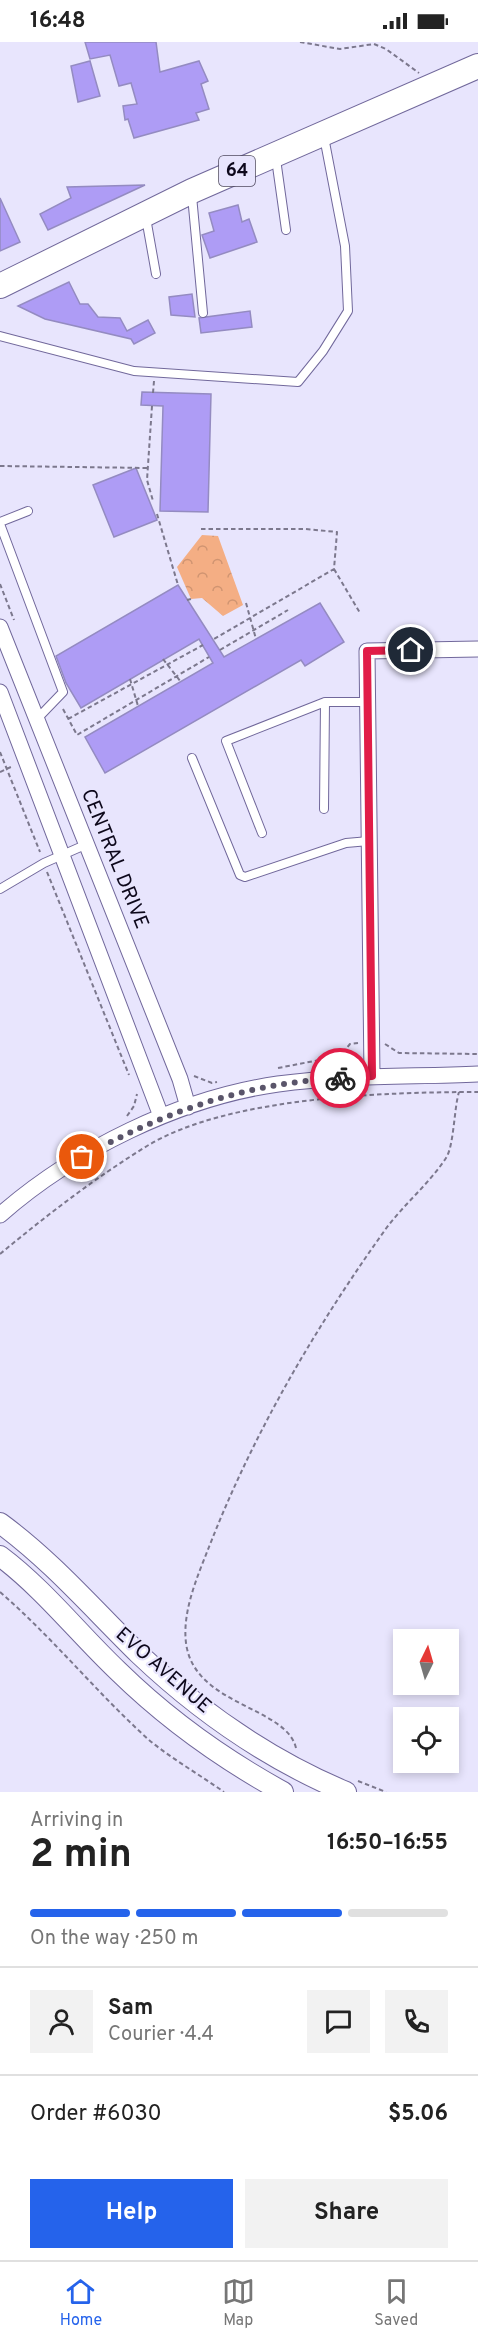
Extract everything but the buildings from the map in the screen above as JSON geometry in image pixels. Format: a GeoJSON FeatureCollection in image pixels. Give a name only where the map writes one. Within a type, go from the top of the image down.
{"type":"FeatureCollection","features":[{"type":"Feature","properties":{"kind":"main road","name":"64"},"geometry":{"type":"LineString","coordinates":[[0,286],[192,191],[477,67]]}},
{"type":"Feature","properties":{"kind":"street","name":"CENTRAL DRIVE"},"geometry":{"type":"LineString","coordinates":[[0,627],[4,650],[36,720],[180,1078],[188,1107]]}},
{"type":"Feature","properties":{"kind":"street"},"geometry":{"type":"LineString","coordinates":[[372,1076],[367,651],[478,649]]}},
{"type":"Feature","properties":{"kind":"street"},"geometry":{"type":"LineString","coordinates":[[0,692],[161,1116]]}},
{"type":"Feature","properties":{"kind":"street"},"geometry":{"type":"LineString","coordinates":[[0,1215],[82,1157],[161,1116],[188,1107],[276,1084],[372,1076],[478,1074]]}},
{"type":"Feature","properties":{"kind":"street","name":"EVO AVENUE"},"geometry":{"type":"LineString","coordinates":[[0,1523],[48,1561],[138,1652],[194,1701],[263,1750],[291,1765],[347,1785]]}},
{"type":"Feature","properties":{"kind":"street","name":"EVO AVENUE"},"geometry":{"type":"LineString","coordinates":[[0,1556],[46,1596],[116,1670],[177,1723],[279,1791]]}},
{"type":"Feature","properties":{"kind":"street"},"geometry":{"type":"LineString","coordinates":[[81,1632],[99,1612]]}},
{"type":"Feature","properties":{"kind":"street"},"geometry":{"type":"LineString","coordinates":[[279,1791],[291,1765]]}},
{"type":"Feature","properties":{"kind":"lane"},"geometry":{"type":"LineString","coordinates":[[0,336],[134,371],[298,382],[323,351],[348,311],[345,246],[323,134]]}},
{"type":"Feature","properties":{"kind":"lane"},"geometry":{"type":"LineString","coordinates":[[275,155],[286,230]]}},
{"type":"Feature","properties":{"kind":"lane"},"geometry":{"type":"LineString","coordinates":[[192,191],[203,313]]}},
{"type":"Feature","properties":{"kind":"lane"},"geometry":{"type":"LineString","coordinates":[[145,213],[156,274]]}},
{"type":"Feature","properties":{"kind":"lane"},"geometry":{"type":"LineString","coordinates":[[28,511],[0,523],[63,692],[36,720]]}},
{"type":"Feature","properties":{"kind":"lane"},"geometry":{"type":"LineString","coordinates":[[324,809],[325,702]]}},
{"type":"Feature","properties":{"kind":"lane"},"geometry":{"type":"LineString","coordinates":[[262,833],[226,741],[325,702],[368,702]]}},
{"type":"Feature","properties":{"kind":"lane"},"geometry":{"type":"LineString","coordinates":[[192,758],[240,875],[245,877],[346,843],[369,841]]}},
{"type":"Feature","properties":{"kind":"lane"},"geometry":{"type":"LineString","coordinates":[[0,889],[44,863],[85,845]]}},
{"type":"Feature","properties":{"kind":"path"},"geometry":{"type":"LineString","coordinates":[[300,42],[340,48],[374,44],[386,49],[436,85]]}},
{"type":"Feature","properties":{"kind":"path"},"geometry":{"type":"LineString","coordinates":[[152,406],[147,480],[153,501]]}},
{"type":"Feature","properties":{"kind":"path"},"geometry":{"type":"LineString","coordinates":[[0,466],[148,468]]}},
{"type":"Feature","properties":{"kind":"path"},"geometry":{"type":"LineString","coordinates":[[157,514],[178,585]]}},
{"type":"Feature","properties":{"kind":"path"},"geometry":{"type":"LineString","coordinates":[[201,529],[306,529],[337,532],[334,569],[360,613]]}},
{"type":"Feature","properties":{"kind":"path"},"geometry":{"type":"LineString","coordinates":[[214,639],[334,569]]}},
{"type":"Feature","properties":{"kind":"path"},"geometry":{"type":"LineString","coordinates":[[246,603],[256,639]]}},
{"type":"Feature","properties":{"kind":"path"},"geometry":{"type":"LineString","coordinates":[[220,650],[288,610]]}},
{"type":"Feature","properties":{"kind":"path"},"geometry":{"type":"LineString","coordinates":[[68,719],[202,645]]}},
{"type":"Feature","properties":{"kind":"path"},"geometry":{"type":"LineString","coordinates":[[57,698],[76,735],[209,657]]}},
{"type":"Feature","properties":{"kind":"path"},"geometry":{"type":"LineString","coordinates":[[163,659],[181,682]]}},
{"type":"Feature","properties":{"kind":"path"},"geometry":{"type":"LineString","coordinates":[[130,679],[138,706]]}},
{"type":"Feature","properties":{"kind":"path"},"geometry":{"type":"LineString","coordinates":[[0,752],[132,1084]]}},
{"type":"Feature","properties":{"kind":"path"},"geometry":{"type":"LineString","coordinates":[[276,1069],[340,1056],[350,1044],[370,1042],[387,1044],[399,1053],[478,1054]]}},
{"type":"Feature","properties":{"kind":"path"},"geometry":{"type":"LineString","coordinates":[[190,1074],[212,1083],[222,1080]]}},
{"type":"Feature","properties":{"kind":"path"},"geometry":{"type":"LineString","coordinates":[[291,1765],[296,1750],[294,1741],[287,1732],[206,1682],[194,1667],[186,1643],[192,1596],[219,1523],[268,1417],[322,1325],[386,1229],[448,1156],[459,1092]]}},
{"type":"Feature","properties":{"kind":"path"},"geometry":{"type":"LineString","coordinates":[[0,1254],[62,1202],[148,1145],[196,1124],[244,1112],[384,1094],[478,1092]]}},
{"type":"Feature","properties":{"kind":"path"},"geometry":{"type":"LineString","coordinates":[[118,1122],[128,1116],[134,1106],[136,1095]]}},
{"type":"Feature","properties":{"kind":"path"},"geometry":{"type":"LineString","coordinates":[[0,1592],[36,1623],[96,1689],[151,1741],[224,1792]]}},
{"type":"Feature","properties":{"kind":"path"},"geometry":{"type":"LineString","coordinates":[[347,1785],[386,1792]]}},
{"type":"Feature","properties":{"kind":"green space"},"geometry":{"type":"Polygon","coordinates":[[[202,535],[218,536],[243,605],[223,616],[202,598],[191,599],[177,567],[202,535]]]}},
{"type":"Feature","properties":{"kind":"way so far"},"geometry":{"type":"LineString","coordinates":[[82,1157],[161,1116],[204,1102],[276,1084],[340,1078]]}},
{"type":"Feature","properties":{"kind":"route"},"geometry":{"type":"LineString","coordinates":[[340,1078],[372,1076],[367,651],[411,650]]}}]}
